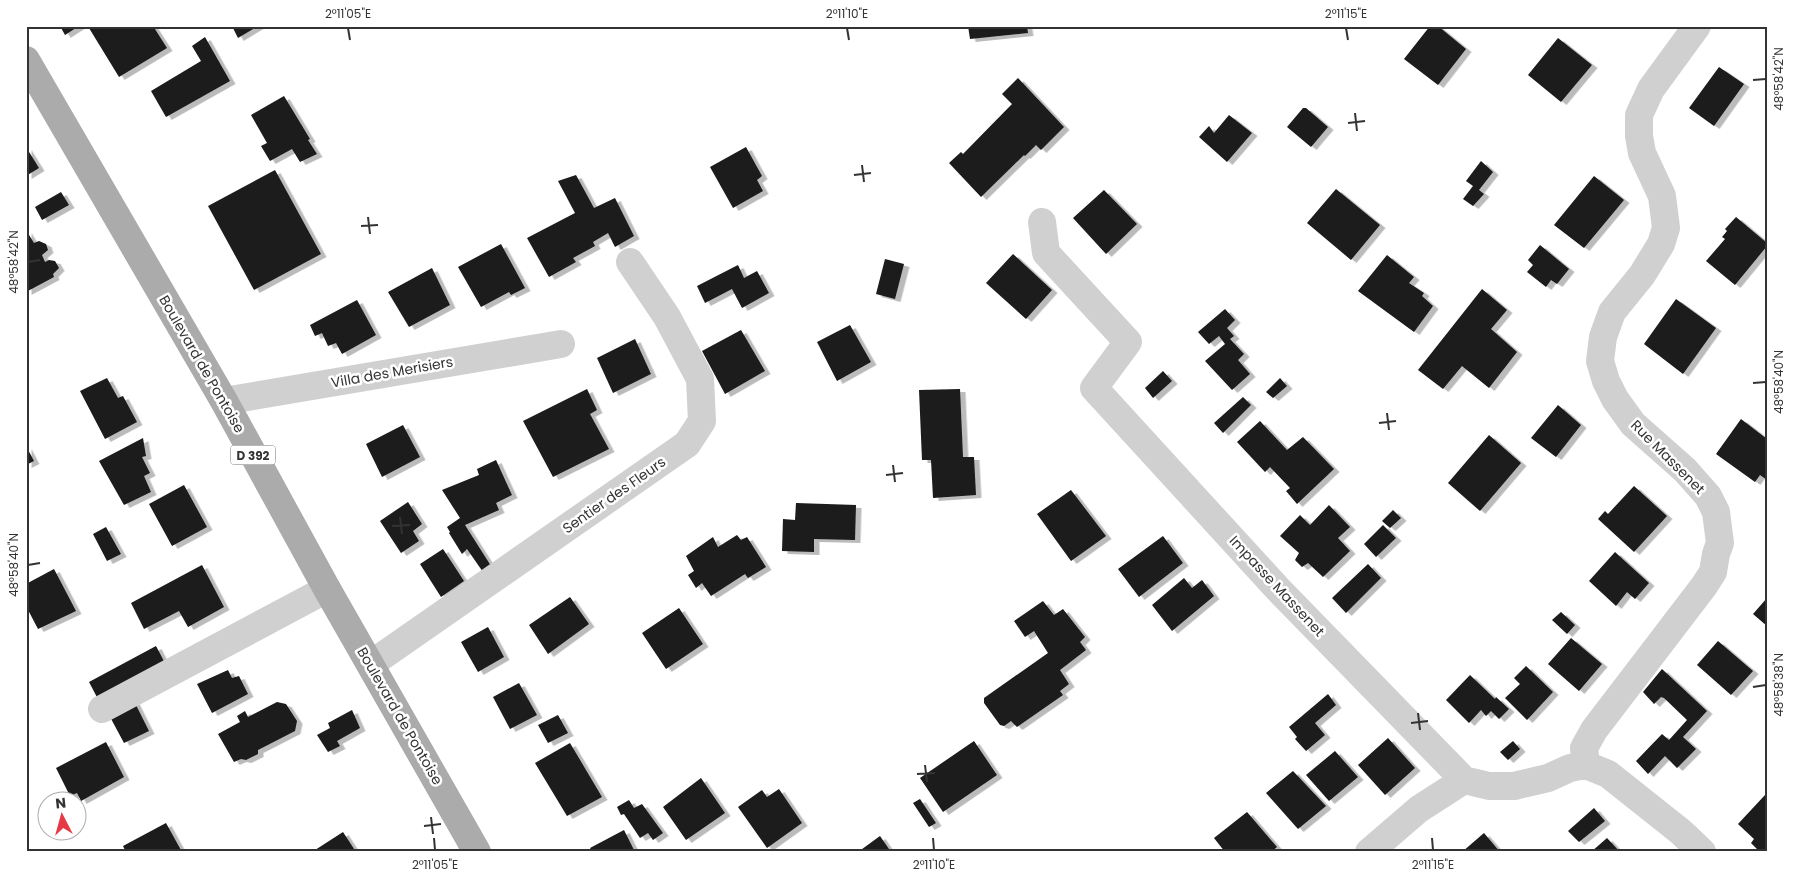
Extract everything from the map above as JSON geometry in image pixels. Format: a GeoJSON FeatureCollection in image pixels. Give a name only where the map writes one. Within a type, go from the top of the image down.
{"type":"FeatureCollection","features":[{"type":"Feature","properties":{"kind":"main road","name":"Boulevard de Pontoise"},"geometry":{"type":"LineString","coordinates":[[26,60],[224,401],[327,589],[477,852]]}},
{"type":"Feature","properties":{"kind":"street","name":"Rue Massenet"},"geometry":{"type":"LineString","coordinates":[[1586,765],[1584,748],[1594,730],[1704,586],[1713,572],[1720,543],[1716,512],[1708,496],[1685,470],[1633,424],[1615,399],[1606,381],[1600,361],[1603,337],[1612,312],[1642,275],[1661,244],[1666,228],[1662,196],[1642,153],[1639,136],[1639,115],[1651,89],[1698,26]]}},
{"type":"Feature","properties":{"kind":"street","name":"Impasse Massenet"},"geometry":{"type":"LineString","coordinates":[[1042,222],[1046,253],[1128,342],[1094,388],[1277,588],[1464,780]]}},
{"type":"Feature","properties":{"kind":"street","name":"Sentier des Fleurs"},"geometry":{"type":"LineString","coordinates":[[371,664],[688,444],[702,421],[700,379],[667,317],[630,262]]}},
{"type":"Feature","properties":{"kind":"street","name":"Villa des Merisiers"},"geometry":{"type":"LineString","coordinates":[[224,401],[560,344]]}},
{"type":"Feature","properties":{"kind":"street"},"geometry":{"type":"LineString","coordinates":[[102,709],[327,589]]}},
{"type":"Feature","properties":{"kind":"street"},"geometry":{"type":"LineString","coordinates":[[1369,852],[1419,809],[1464,780],[1489,786],[1514,786],[1548,778],[1570,768],[1586,765],[1608,774],[1702,852]]}},
{"type":"Feature","properties":{"kind":"building"},"geometry":{"type":"Polygon","coordinates":[[[60,26],[79,26],[65,35],[60,26]]]}},
{"type":"Feature","properties":{"kind":"building"},"geometry":{"type":"Polygon","coordinates":[[[92,26],[153,26],[167,48],[119,77],[89,28],[92,26]]]}},
{"type":"Feature","properties":{"kind":"building"},"geometry":{"type":"Polygon","coordinates":[[[232,26],[258,26],[238,38],[232,26]]]}},
{"type":"Feature","properties":{"kind":"building"},"geometry":{"type":"Polygon","coordinates":[[[968,26],[1027,26],[1028,33],[970,39],[968,26]]]}},
{"type":"Feature","properties":{"kind":"building"},"geometry":{"type":"Polygon","coordinates":[[[1430,26],[1438,26],[1466,49],[1438,85],[1404,59],[1430,26]]]}},
{"type":"Feature","properties":{"kind":"building"},"geometry":{"type":"Polygon","coordinates":[[[205,37],[230,81],[166,117],[151,91],[201,61],[192,46],[205,37]]]}},
{"type":"Feature","properties":{"kind":"building"},"geometry":{"type":"Polygon","coordinates":[[[1558,38],[1592,65],[1561,102],[1528,75],[1558,38]]]}},
{"type":"Feature","properties":{"kind":"building"},"geometry":{"type":"Polygon","coordinates":[[[1719,67],[1744,84],[1714,126],[1689,108],[1719,67]]]}},
{"type":"Feature","properties":{"kind":"building"},"geometry":{"type":"Polygon","coordinates":[[[1018,78],[1064,127],[1041,150],[1036,145],[1024,155],[981,197],[949,163],[961,152],[963,154],[1012,104],[1002,94],[1018,78]]]}},
{"type":"Feature","properties":{"kind":"building"},"geometry":{"type":"Polygon","coordinates":[[[284,96],[317,154],[300,162],[292,149],[270,161],[261,146],[267,143],[251,115],[284,96]]]}},
{"type":"Feature","properties":{"kind":"building"},"geometry":{"type":"Polygon","coordinates":[[[1303,108],[1306,108],[1328,127],[1311,147],[1287,127],[1303,108]]]}},
{"type":"Feature","properties":{"kind":"building"},"geometry":{"type":"Polygon","coordinates":[[[1229,115],[1252,133],[1227,162],[1199,137],[1209,126],[1214,133],[1229,115]]]}},
{"type":"Feature","properties":{"kind":"building"},"geometry":{"type":"Polygon","coordinates":[[[26,147],[39,168],[26,176],[26,147]]]}},
{"type":"Feature","properties":{"kind":"building"},"geometry":{"type":"Polygon","coordinates":[[[746,147],[762,176],[757,180],[763,191],[733,208],[710,167],[746,147]]]}},
{"type":"Feature","properties":{"kind":"building"},"geometry":{"type":"Polygon","coordinates":[[[1481,161],[1493,172],[1479,190],[1484,194],[1473,206],[1463,199],[1473,186],[1466,181],[1481,161]]]}},
{"type":"Feature","properties":{"kind":"building"},"geometry":{"type":"Polygon","coordinates":[[[275,170],[321,254],[254,290],[208,206],[275,170]]]}},
{"type":"Feature","properties":{"kind":"building"},"geometry":{"type":"Polygon","coordinates":[[[576,175],[594,208],[615,198],[634,236],[615,247],[608,233],[593,242],[595,246],[573,258],[576,262],[549,277],[527,238],[575,213],[558,181],[576,175]]]}},
{"type":"Feature","properties":{"kind":"building"},"geometry":{"type":"Polygon","coordinates":[[[1594,176],[1624,200],[1584,248],[1554,225],[1594,176]]]}},
{"type":"Feature","properties":{"kind":"building"},"geometry":{"type":"Polygon","coordinates":[[[1336,189],[1380,225],[1351,260],[1307,223],[1336,189]]]}},
{"type":"Feature","properties":{"kind":"building"},"geometry":{"type":"Polygon","coordinates":[[[1104,190],[1137,224],[1106,254],[1073,218],[1104,190]]]}},
{"type":"Feature","properties":{"kind":"building"},"geometry":{"type":"Polygon","coordinates":[[[61,192],[69,205],[42,220],[35,207],[61,192]]]}},
{"type":"Feature","properties":{"kind":"building"},"geometry":{"type":"Polygon","coordinates":[[[1736,217],[1767,243],[1767,246],[1735,285],[1706,261],[1725,239],[1722,237],[1727,231],[1725,229],[1736,217]]]}},
{"type":"Feature","properties":{"kind":"building"},"geometry":{"type":"Polygon","coordinates":[[[26,230],[34,243],[39,241],[46,244],[48,250],[42,255],[45,262],[49,260],[55,261],[59,268],[53,274],[54,277],[26,292],[26,230]]]}},
{"type":"Feature","properties":{"kind":"building"},"geometry":{"type":"Polygon","coordinates":[[[501,244],[525,288],[511,295],[509,292],[481,307],[458,267],[501,244]]]}},
{"type":"Feature","properties":{"kind":"building"},"geometry":{"type":"Polygon","coordinates":[[[1540,245],[1569,269],[1557,284],[1551,280],[1546,287],[1527,272],[1533,265],[1528,260],[1540,245]]]}},
{"type":"Feature","properties":{"kind":"building"},"geometry":{"type":"Polygon","coordinates":[[[1013,254],[1052,290],[1026,319],[986,283],[1013,254]]]}},
{"type":"Feature","properties":{"kind":"building"},"geometry":{"type":"Polygon","coordinates":[[[1387,255],[1414,277],[1409,283],[1424,293],[1422,296],[1433,306],[1414,332],[1358,291],[1387,255]]]}},
{"type":"Feature","properties":{"kind":"building"},"geometry":{"type":"Polygon","coordinates":[[[885,259],[904,264],[895,299],[876,294],[885,259]]]}},
{"type":"Feature","properties":{"kind":"building"},"geometry":{"type":"Polygon","coordinates":[[[738,265],[744,278],[757,271],[769,293],[742,308],[732,289],[705,303],[697,286],[738,265]]]}},
{"type":"Feature","properties":{"kind":"building"},"geometry":{"type":"Polygon","coordinates":[[[432,268],[450,305],[409,327],[388,292],[432,268]]]}},
{"type":"Feature","properties":{"kind":"building"},"geometry":{"type":"Polygon","coordinates":[[[1482,289],[1507,310],[1491,329],[1517,352],[1489,388],[1462,366],[1443,389],[1418,370],[1482,289]]]}},
{"type":"Feature","properties":{"kind":"building"},"geometry":{"type":"Polygon","coordinates":[[[1676,299],[1716,328],[1683,374],[1644,344],[1676,299]]]}},
{"type":"Feature","properties":{"kind":"building"},"geometry":{"type":"Polygon","coordinates":[[[357,300],[376,335],[342,354],[336,343],[328,346],[322,333],[315,336],[310,325],[357,300]]]}},
{"type":"Feature","properties":{"kind":"building"},"geometry":{"type":"Polygon","coordinates":[[[1225,309],[1235,320],[1227,328],[1234,336],[1230,339],[1244,354],[1238,360],[1250,374],[1232,390],[1205,361],[1225,344],[1219,336],[1209,344],[1198,332],[1225,309]]]}},
{"type":"Feature","properties":{"kind":"building"},"geometry":{"type":"Polygon","coordinates":[[[850,325],[871,362],[837,381],[817,342],[850,325]]]}},
{"type":"Feature","properties":{"kind":"building"},"geometry":{"type":"Polygon","coordinates":[[[741,330],[765,371],[725,394],[702,351],[741,330]]]}},
{"type":"Feature","properties":{"kind":"building"},"geometry":{"type":"Polygon","coordinates":[[[635,339],[651,374],[613,393],[597,358],[635,339]]]}},
{"type":"Feature","properties":{"kind":"building"},"geometry":{"type":"Polygon","coordinates":[[[1163,371],[1172,381],[1153,398],[1145,388],[1163,371]]]}},
{"type":"Feature","properties":{"kind":"building"},"geometry":{"type":"Polygon","coordinates":[[[107,378],[118,398],[123,396],[137,422],[105,439],[80,391],[107,378]]]}},
{"type":"Feature","properties":{"kind":"building"},"geometry":{"type":"Polygon","coordinates":[[[1280,378],[1287,386],[1273,398],[1266,392],[1280,378]]]}},
{"type":"Feature","properties":{"kind":"building"},"geometry":{"type":"Polygon","coordinates":[[[587,389],[597,410],[590,414],[609,449],[553,477],[523,421],[587,389]]]}},
{"type":"Feature","properties":{"kind":"building"},"geometry":{"type":"Polygon","coordinates":[[[960,389],[963,457],[974,457],[976,495],[933,498],[931,460],[922,460],[919,390],[960,389]]]}},
{"type":"Feature","properties":{"kind":"building"},"geometry":{"type":"Polygon","coordinates":[[[1243,397],[1251,405],[1223,433],[1214,423],[1243,397]]]}},
{"type":"Feature","properties":{"kind":"building"},"geometry":{"type":"Polygon","coordinates":[[[1558,405],[1581,425],[1556,457],[1531,438],[1558,405]]]}},
{"type":"Feature","properties":{"kind":"building"},"geometry":{"type":"Polygon","coordinates":[[[1741,419],[1767,439],[1767,480],[1760,475],[1755,482],[1716,454],[1741,419]]]}},
{"type":"Feature","properties":{"kind":"building"},"geometry":{"type":"Polygon","coordinates":[[[1260,421],[1287,450],[1303,437],[1334,469],[1297,504],[1286,491],[1290,488],[1270,467],[1265,472],[1237,442],[1260,421]]]}},
{"type":"Feature","properties":{"kind":"building"},"geometry":{"type":"Polygon","coordinates":[[[403,425],[420,457],[382,477],[366,444],[403,425]]]}},
{"type":"Feature","properties":{"kind":"building"},"geometry":{"type":"Polygon","coordinates":[[[1489,435],[1521,463],[1480,511],[1448,483],[1489,435]]]}},
{"type":"Feature","properties":{"kind":"building"},"geometry":{"type":"Polygon","coordinates":[[[143,438],[146,456],[142,457],[150,473],[144,476],[151,492],[124,505],[99,461],[143,438]]]}},
{"type":"Feature","properties":{"kind":"building"},"geometry":{"type":"Polygon","coordinates":[[[26,446],[34,461],[26,465],[26,446]]]}},
{"type":"Feature","properties":{"kind":"building"},"geometry":{"type":"Polygon","coordinates":[[[496,460],[512,495],[496,503],[499,510],[465,525],[491,566],[483,572],[467,549],[462,554],[449,533],[447,527],[460,518],[442,490],[479,475],[477,469],[496,460]]]}},
{"type":"Feature","properties":{"kind":"building"},"geometry":{"type":"Polygon","coordinates":[[[184,485],[207,527],[172,546],[149,504],[184,485]]]}},
{"type":"Feature","properties":{"kind":"building"},"geometry":{"type":"Polygon","coordinates":[[[1634,486],[1667,516],[1634,552],[1598,519],[1605,511],[1608,514],[1634,486]]]}},
{"type":"Feature","properties":{"kind":"building"},"geometry":{"type":"Polygon","coordinates":[[[1071,490],[1106,536],[1071,561],[1037,514],[1071,490]]]}},
{"type":"Feature","properties":{"kind":"building"},"geometry":{"type":"Polygon","coordinates":[[[408,502],[422,524],[413,531],[419,541],[401,553],[380,521],[408,502]]]}},
{"type":"Feature","properties":{"kind":"building"},"geometry":{"type":"Polygon","coordinates":[[[796,503],[856,505],[855,540],[814,539],[814,552],[782,551],[783,519],[795,520],[796,503]]]}},
{"type":"Feature","properties":{"kind":"building"},"geometry":{"type":"Polygon","coordinates":[[[1329,505],[1350,527],[1338,538],[1350,551],[1323,577],[1308,563],[1302,567],[1295,560],[1299,553],[1280,536],[1300,515],[1310,525],[1329,505]]]}},
{"type":"Feature","properties":{"kind":"building"},"geometry":{"type":"Polygon","coordinates":[[[1393,510],[1401,518],[1390,528],[1382,521],[1393,510]]]}},
{"type":"Feature","properties":{"kind":"building"},"geometry":{"type":"Polygon","coordinates":[[[1383,525],[1396,538],[1376,557],[1364,544],[1383,525]]]}},
{"type":"Feature","properties":{"kind":"building"},"geometry":{"type":"Polygon","coordinates":[[[106,527],[121,554],[107,561],[93,534],[106,527]]]}},
{"type":"Feature","properties":{"kind":"building"},"geometry":{"type":"Polygon","coordinates":[[[737,535],[741,540],[747,537],[766,567],[748,578],[745,574],[711,596],[702,583],[696,588],[688,575],[694,571],[686,556],[713,537],[718,547],[737,535]]]}},
{"type":"Feature","properties":{"kind":"building"},"geometry":{"type":"Polygon","coordinates":[[[1163,536],[1183,563],[1139,597],[1118,569],[1163,536]]]}},
{"type":"Feature","properties":{"kind":"building"},"geometry":{"type":"Polygon","coordinates":[[[443,549],[464,581],[441,597],[420,564],[443,549]]]}},
{"type":"Feature","properties":{"kind":"building"},"geometry":{"type":"Polygon","coordinates":[[[1615,552],[1649,583],[1635,599],[1627,592],[1616,606],[1589,581],[1615,552]]]}},
{"type":"Feature","properties":{"kind":"building"},"geometry":{"type":"Polygon","coordinates":[[[1368,564],[1381,578],[1346,613],[1332,598],[1368,564]]]}},
{"type":"Feature","properties":{"kind":"building"},"geometry":{"type":"Polygon","coordinates":[[[202,565],[224,607],[188,627],[179,611],[144,629],[131,603],[202,565]]]}},
{"type":"Feature","properties":{"kind":"building"},"geometry":{"type":"Polygon","coordinates":[[[54,569],[76,611],[38,629],[26,606],[26,584],[54,569]]]}},
{"type":"Feature","properties":{"kind":"building"},"geometry":{"type":"Polygon","coordinates":[[[1184,578],[1192,588],[1202,580],[1214,596],[1172,631],[1152,605],[1184,578]]]}},
{"type":"Feature","properties":{"kind":"building"},"geometry":{"type":"Polygon","coordinates":[[[570,597],[589,624],[548,654],[529,625],[570,597]]]}},
{"type":"Feature","properties":{"kind":"building"},"geometry":{"type":"Polygon","coordinates":[[[1767,598],[1767,626],[1753,614],[1767,598]]]}},
{"type":"Feature","properties":{"kind":"building"},"geometry":{"type":"Polygon","coordinates":[[[1043,601],[1054,615],[1063,609],[1085,637],[1080,642],[1086,650],[1060,670],[1069,684],[1060,691],[1063,695],[1017,727],[1011,721],[1004,726],[1000,725],[984,703],[984,698],[1048,653],[1034,631],[1025,637],[1014,621],[1043,601]]]}},
{"type":"Feature","properties":{"kind":"building"},"geometry":{"type":"Polygon","coordinates":[[[679,608],[703,644],[666,669],[642,633],[679,608]]]}},
{"type":"Feature","properties":{"kind":"building"},"geometry":{"type":"Polygon","coordinates":[[[1561,612],[1575,625],[1567,634],[1552,620],[1561,612]]]}},
{"type":"Feature","properties":{"kind":"building"},"geometry":{"type":"Polygon","coordinates":[[[488,627],[504,657],[478,672],[461,642],[488,627]]]}},
{"type":"Feature","properties":{"kind":"building"},"geometry":{"type":"Polygon","coordinates":[[[1571,638],[1602,664],[1579,691],[1548,664],[1571,638]]]}},
{"type":"Feature","properties":{"kind":"building"},"geometry":{"type":"Polygon","coordinates":[[[1718,641],[1753,671],[1731,695],[1697,665],[1718,641]]]}},
{"type":"Feature","properties":{"kind":"building"},"geometry":{"type":"Polygon","coordinates":[[[156,646],[166,665],[99,701],[89,682],[156,646]]]}},
{"type":"Feature","properties":{"kind":"building"},"geometry":{"type":"Polygon","coordinates":[[[1526,666],[1553,692],[1527,720],[1505,698],[1520,684],[1514,678],[1526,666]]]}},
{"type":"Feature","properties":{"kind":"building"},"geometry":{"type":"Polygon","coordinates":[[[1662,669],[1707,711],[1683,737],[1696,749],[1677,768],[1665,756],[1648,774],[1636,761],[1662,734],[1669,740],[1687,720],[1664,698],[1661,697],[1654,704],[1643,692],[1662,669]]]}},
{"type":"Feature","properties":{"kind":"building"},"geometry":{"type":"Polygon","coordinates":[[[228,670],[232,678],[239,676],[248,694],[212,713],[197,684],[228,670]]]}},
{"type":"Feature","properties":{"kind":"building"},"geometry":{"type":"Polygon","coordinates":[[[1470,675],[1495,699],[1496,697],[1509,709],[1499,719],[1491,711],[1486,716],[1481,710],[1469,723],[1446,700],[1470,675]]]}},
{"type":"Feature","properties":{"kind":"building"},"geometry":{"type":"Polygon","coordinates":[[[519,683],[537,715],[510,729],[493,697],[519,683]]]}},
{"type":"Feature","properties":{"kind":"building"},"geometry":{"type":"Polygon","coordinates":[[[1328,694],[1336,705],[1315,723],[1325,735],[1306,751],[1295,739],[1297,737],[1289,727],[1328,694]]]}},
{"type":"Feature","properties":{"kind":"building"},"geometry":{"type":"Polygon","coordinates":[[[134,701],[149,731],[124,743],[109,715],[134,701]]]}},
{"type":"Feature","properties":{"kind":"building"},"geometry":{"type":"Polygon","coordinates":[[[277,702],[286,704],[297,721],[295,731],[258,750],[258,754],[246,760],[241,759],[234,762],[218,734],[240,722],[237,716],[245,711],[248,717],[277,702]]]}},
{"type":"Feature","properties":{"kind":"building"},"geometry":{"type":"Polygon","coordinates":[[[352,710],[360,728],[337,741],[340,746],[328,752],[317,735],[330,728],[328,723],[352,710]]]}},
{"type":"Feature","properties":{"kind":"building"},"geometry":{"type":"Polygon","coordinates":[[[558,715],[568,733],[548,743],[538,725],[558,715]]]}},
{"type":"Feature","properties":{"kind":"building"},"geometry":{"type":"Polygon","coordinates":[[[1388,738],[1415,768],[1385,795],[1358,765],[1388,738]]]}},
{"type":"Feature","properties":{"kind":"building"},"geometry":{"type":"Polygon","coordinates":[[[974,741],[997,775],[943,812],[920,778],[974,741]]]}},
{"type":"Feature","properties":{"kind":"building"},"geometry":{"type":"Polygon","coordinates":[[[1513,741],[1520,749],[1508,760],[1500,752],[1513,741]]]}},
{"type":"Feature","properties":{"kind":"building"},"geometry":{"type":"Polygon","coordinates":[[[106,742],[124,777],[88,797],[88,790],[67,790],[56,768],[106,742]]]}},
{"type":"Feature","properties":{"kind":"building"},"geometry":{"type":"Polygon","coordinates":[[[570,743],[602,797],[567,816],[535,763],[570,743]]]}},
{"type":"Feature","properties":{"kind":"building"},"geometry":{"type":"Polygon","coordinates":[[[1335,751],[1358,777],[1329,801],[1306,775],[1335,751]]]}},
{"type":"Feature","properties":{"kind":"building"},"geometry":{"type":"Polygon","coordinates":[[[1293,771],[1326,806],[1298,829],[1266,793],[1293,771]]]}},
{"type":"Feature","properties":{"kind":"building"},"geometry":{"type":"Polygon","coordinates":[[[701,778],[725,813],[686,840],[663,807],[701,778]]]}},
{"type":"Feature","properties":{"kind":"building"},"geometry":{"type":"Polygon","coordinates":[[[779,789],[802,823],[767,848],[738,807],[762,790],[767,797],[779,789]]]}},
{"type":"Feature","properties":{"kind":"building"},"geometry":{"type":"Polygon","coordinates":[[[1765,795],[1767,796],[1767,852],[1760,852],[1751,843],[1754,839],[1738,824],[1765,795]]]}},
{"type":"Feature","properties":{"kind":"building"},"geometry":{"type":"Polygon","coordinates":[[[920,799],[936,823],[929,827],[913,803],[920,799]]]}},
{"type":"Feature","properties":{"kind":"building"},"geometry":{"type":"Polygon","coordinates":[[[629,800],[634,808],[642,804],[663,833],[653,840],[648,833],[640,838],[624,814],[621,815],[617,807],[629,800]]]}},
{"type":"Feature","properties":{"kind":"building"},"geometry":{"type":"Polygon","coordinates":[[[1594,808],[1605,821],[1579,842],[1568,831],[1594,808]]]}},
{"type":"Feature","properties":{"kind":"building"},"geometry":{"type":"Polygon","coordinates":[[[1247,812],[1277,847],[1271,852],[1225,852],[1214,838],[1247,812]]]}},
{"type":"Feature","properties":{"kind":"building"},"geometry":{"type":"Polygon","coordinates":[[[166,823],[182,852],[126,852],[123,846],[166,823]]]}},
{"type":"Feature","properties":{"kind":"building"},"geometry":{"type":"Polygon","coordinates":[[[624,830],[635,852],[592,852],[590,848],[624,830]]]}},
{"type":"Feature","properties":{"kind":"building"},"geometry":{"type":"Polygon","coordinates":[[[343,832],[356,852],[312,852],[343,832]]]}},
{"type":"Feature","properties":{"kind":"building"},"geometry":{"type":"Polygon","coordinates":[[[1484,833],[1500,852],[1462,852],[1484,833]]]}},
{"type":"Feature","properties":{"kind":"building"},"geometry":{"type":"Polygon","coordinates":[[[880,836],[891,852],[858,852],[880,836]]]}},
{"type":"Feature","properties":{"kind":"building"},"geometry":{"type":"Polygon","coordinates":[[[1607,838],[1620,852],[1591,852],[1607,838]]]}}]}
